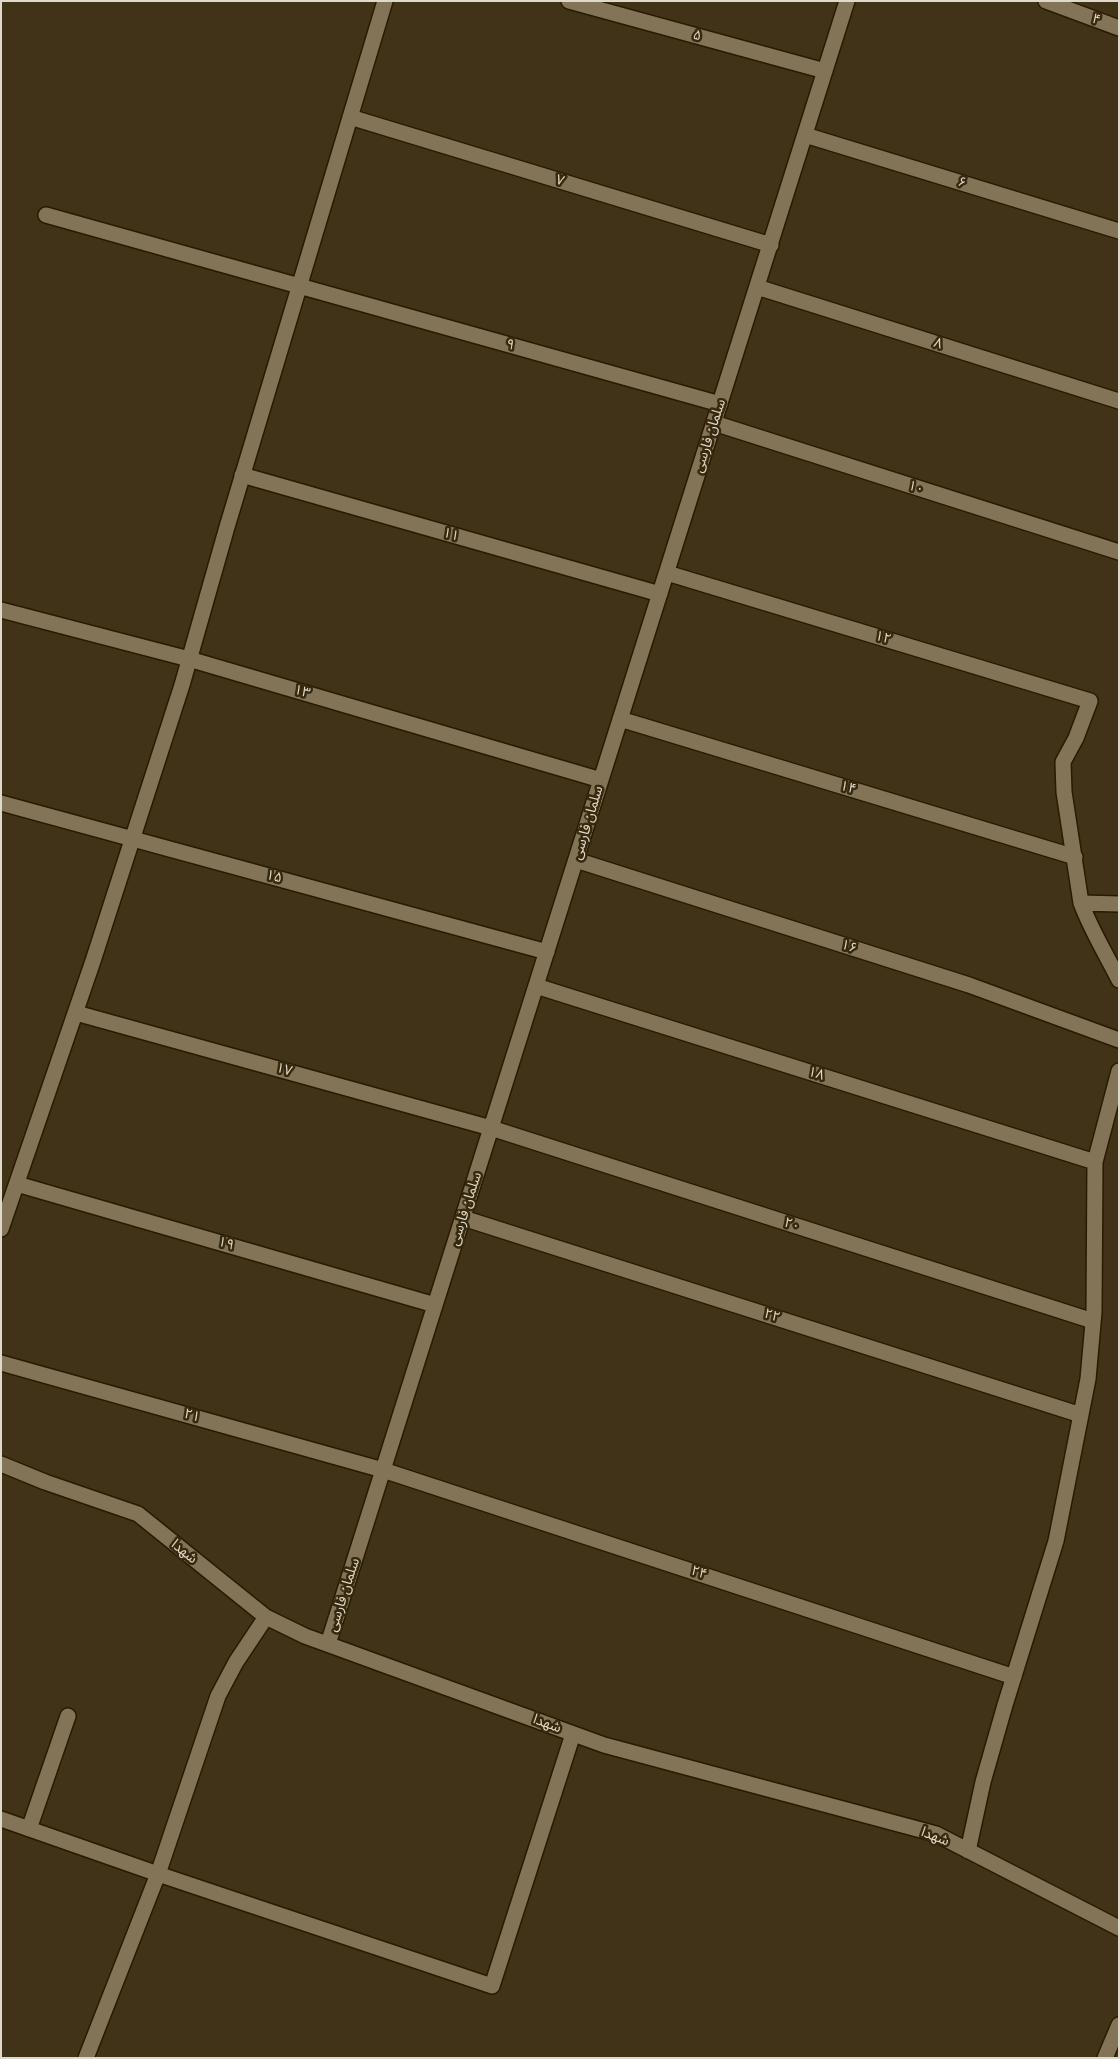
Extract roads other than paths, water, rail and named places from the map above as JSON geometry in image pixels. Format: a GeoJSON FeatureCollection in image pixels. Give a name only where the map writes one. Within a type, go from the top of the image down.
{"type":"FeatureCollection","features":[{"type":"Feature","properties":{"kind":"street"},"geometry":{"type":"LineString","coordinates":[[1,1229],[134,838],[385,1]]}},
{"type":"Feature","properties":{"kind":"street","name":"۵"},"geometry":{"type":"LineString","coordinates":[[569,1],[825,71]]}},
{"type":"Feature","properties":{"kind":"street","name":"سلمان فارسی"},"geometry":{"type":"LineString","coordinates":[[328,1644],[847,1]]}},
{"type":"Feature","properties":{"kind":"street","name":"۴"},"geometry":{"type":"LineString","coordinates":[[1046,1],[1119,28]]}},
{"type":"Feature","properties":{"kind":"street","name":"۷"},"geometry":{"type":"LineString","coordinates":[[350,117],[771,245]]}},
{"type":"Feature","properties":{"kind":"street","name":"۶"},"geometry":{"type":"LineString","coordinates":[[805,135],[1119,231]]}},
{"type":"Feature","properties":{"kind":"street","name":"۹"},"geometry":{"type":"LineString","coordinates":[[46,215],[720,404]]}},
{"type":"Feature","properties":{"kind":"street","name":"۸"},"geometry":{"type":"LineString","coordinates":[[757,287],[1119,401]]}},
{"type":"Feature","properties":{"kind":"street","name":"۱۰"},"geometry":{"type":"LineString","coordinates":[[714,423],[1119,552]]}},
{"type":"Feature","properties":{"kind":"street","name":"۱۱"},"geometry":{"type":"LineString","coordinates":[[242,475],[660,594]]}},
{"type":"Feature","properties":{"kind":"street","name":"۱۲"},"geometry":{"type":"LineString","coordinates":[[666,572],[1090,701],[1063,762],[1065,800],[1075,857]]}},
{"type":"Feature","properties":{"kind":"street","name":"۱۳"},"geometry":{"type":"LineString","coordinates":[[1,610],[189,659],[601,780]]}},
{"type":"Feature","properties":{"kind":"street","name":"۱۴"},"geometry":{"type":"LineString","coordinates":[[620,719],[1075,857]]}},
{"type":"Feature","properties":{"kind":"street","name":"۱۵"},"geometry":{"type":"LineString","coordinates":[[1,803],[547,952]]}},
{"type":"Feature","properties":{"kind":"street"},"geometry":{"type":"LineString","coordinates":[[1075,857],[1081,903],[1090,928],[1119,980]]}},
{"type":"Feature","properties":{"kind":"street","name":"۱۶"},"geometry":{"type":"LineString","coordinates":[[576,860],[970,985],[1119,1040]]}},
{"type":"Feature","properties":{"kind":"street"},"geometry":{"type":"LineString","coordinates":[[1081,903],[1119,904]]}},
{"type":"Feature","properties":{"kind":"street","name":"۱۸"},"geometry":{"type":"LineString","coordinates":[[536,986],[1095,1162]]}},
{"type":"Feature","properties":{"kind":"street","name":"۱۷"},"geometry":{"type":"LineString","coordinates":[[76,1012],[491,1128]]}},
{"type":"Feature","properties":{"kind":"street"},"geometry":{"type":"LineString","coordinates":[[968,1851],[983,1782],[1056,1541],[1088,1379],[1093,1321],[1095,1162],[1119,1071]]}},
{"type":"Feature","properties":{"kind":"street","name":"۲۰"},"geometry":{"type":"LineString","coordinates":[[491,1128],[1093,1321]]}},
{"type":"Feature","properties":{"kind":"street","name":"۱۹"},"geometry":{"type":"LineString","coordinates":[[17,1184],[435,1304]]}},
{"type":"Feature","properties":{"kind":"street","name":"۲۲"},"geometry":{"type":"LineString","coordinates":[[462,1218],[1081,1414]]}},
{"type":"Feature","properties":{"kind":"street","name":"۲۱"},"geometry":{"type":"LineString","coordinates":[[1,1363],[383,1470]]}},
{"type":"Feature","properties":{"kind":"street","name":"شهدا"},"geometry":{"type":"LineString","coordinates":[[1,1464],[45,1482],[138,1514],[266,1616],[305,1636],[604,1745],[936,1834],[1119,1928]]}},
{"type":"Feature","properties":{"kind":"street","name":"۲۴"},"geometry":{"type":"LineString","coordinates":[[383,1470],[1014,1677]]}},
{"type":"Feature","properties":{"kind":"street"},"geometry":{"type":"LineString","coordinates":[[86,2058],[158,1874],[218,1696],[236,1662],[266,1616]]}},
{"type":"Feature","properties":{"kind":"street"},"geometry":{"type":"LineString","coordinates":[[28,1829],[68,1716]]}},
{"type":"Feature","properties":{"kind":"street"},"geometry":{"type":"LineString","coordinates":[[1,1819],[158,1874],[492,1986],[573,1734]]}},
{"type":"Feature","properties":{"kind":"street"},"geometry":{"type":"LineString","coordinates":[[1105,2058],[1119,2025]]}}]}
